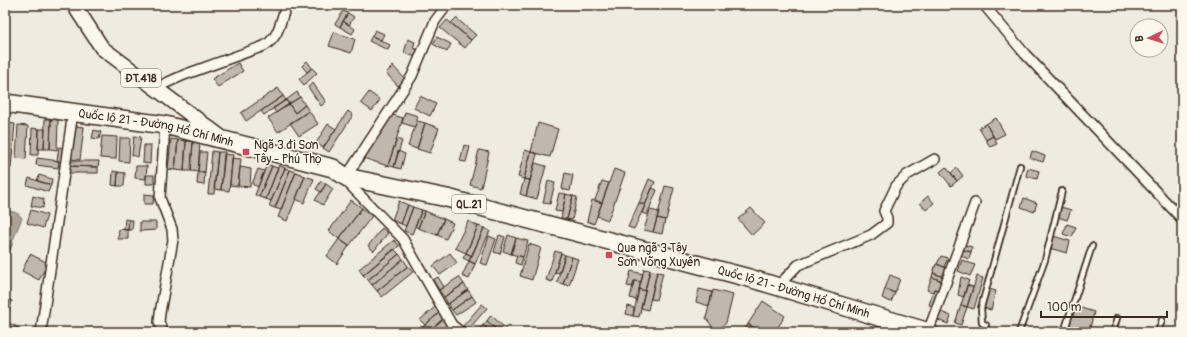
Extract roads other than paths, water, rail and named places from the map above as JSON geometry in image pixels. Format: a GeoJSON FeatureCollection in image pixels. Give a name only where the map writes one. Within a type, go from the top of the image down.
{"type":"FeatureCollection","features":[{"type":"Feature","properties":{"kind":"highway","name":"Quốc lộ 21 - Đường Hồ Chí Minh"},"geometry":{"type":"LineString","coordinates":[[5,103],[165,125],[223,139],[340,172],[447,198],[777,287],[924,331]]}},
{"type":"Feature","properties":{"kind":"main road","name":"ĐT.418"},"geometry":{"type":"LineString","coordinates":[[74,5],[102,48],[223,139]]}},
{"type":"Feature","properties":{"kind":"street"},"geometry":{"type":"LineString","coordinates":[[155,88],[270,43],[280,28],[287,5]]}},
{"type":"Feature","properties":{"kind":"street"},"geometry":{"type":"LineString","coordinates":[[447,5],[435,21],[412,76],[340,172],[403,239],[452,325],[461,332]]}},
{"type":"Feature","properties":{"kind":"street"},"geometry":{"type":"LineString","coordinates":[[984,5],[1025,54],[1182,219]]}},
{"type":"Feature","properties":{"kind":"street"},"geometry":{"type":"LineString","coordinates":[[41,332],[73,112]]}},
{"type":"Feature","properties":{"kind":"street"},"geometry":{"type":"LineString","coordinates":[[162,329],[159,322],[160,313],[173,240],[172,229],[160,198],[165,125]]}},
{"type":"Feature","properties":{"kind":"street"},"geometry":{"type":"LineString","coordinates":[[777,287],[798,265],[871,235],[887,223],[887,218],[884,211],[896,186],[907,175],[935,159]]}},
{"type":"Feature","properties":{"kind":"street"},"geometry":{"type":"LineString","coordinates":[[924,331],[975,204]]}},
{"type":"Feature","properties":{"kind":"lane"},"geometry":{"type":"LineString","coordinates":[[985,332],[986,325],[982,323],[981,308],[1020,166]]}},
{"type":"Feature","properties":{"kind":"lane"},"geometry":{"type":"LineString","coordinates":[[1019,332],[1045,260],[1062,191]]}},
{"type":"Feature","properties":{"kind":"lane"},"geometry":{"type":"LineString","coordinates":[[1064,332],[1092,246]]}},
{"type":"Feature","properties":{"kind":"lane"},"geometry":{"type":"LineString","coordinates":[[1113,332],[1117,318]]}},
{"type":"Feature","properties":{"kind":"lane"},"geometry":{"type":"LineString","coordinates":[[1158,332],[1162,320]]}},
{"type":"Feature","properties":{"kind":"place","name":"Ngã 3 đi Sơn Tây - Phú Thọ"},"geometry":{"type":"Point","coordinates":[246,152]}},
{"type":"Feature","properties":{"kind":"place","name":"Qua ngã 3 Tây Sơn Võng Xuyên"},"geometry":{"type":"Point","coordinates":[609,255]}}]}
